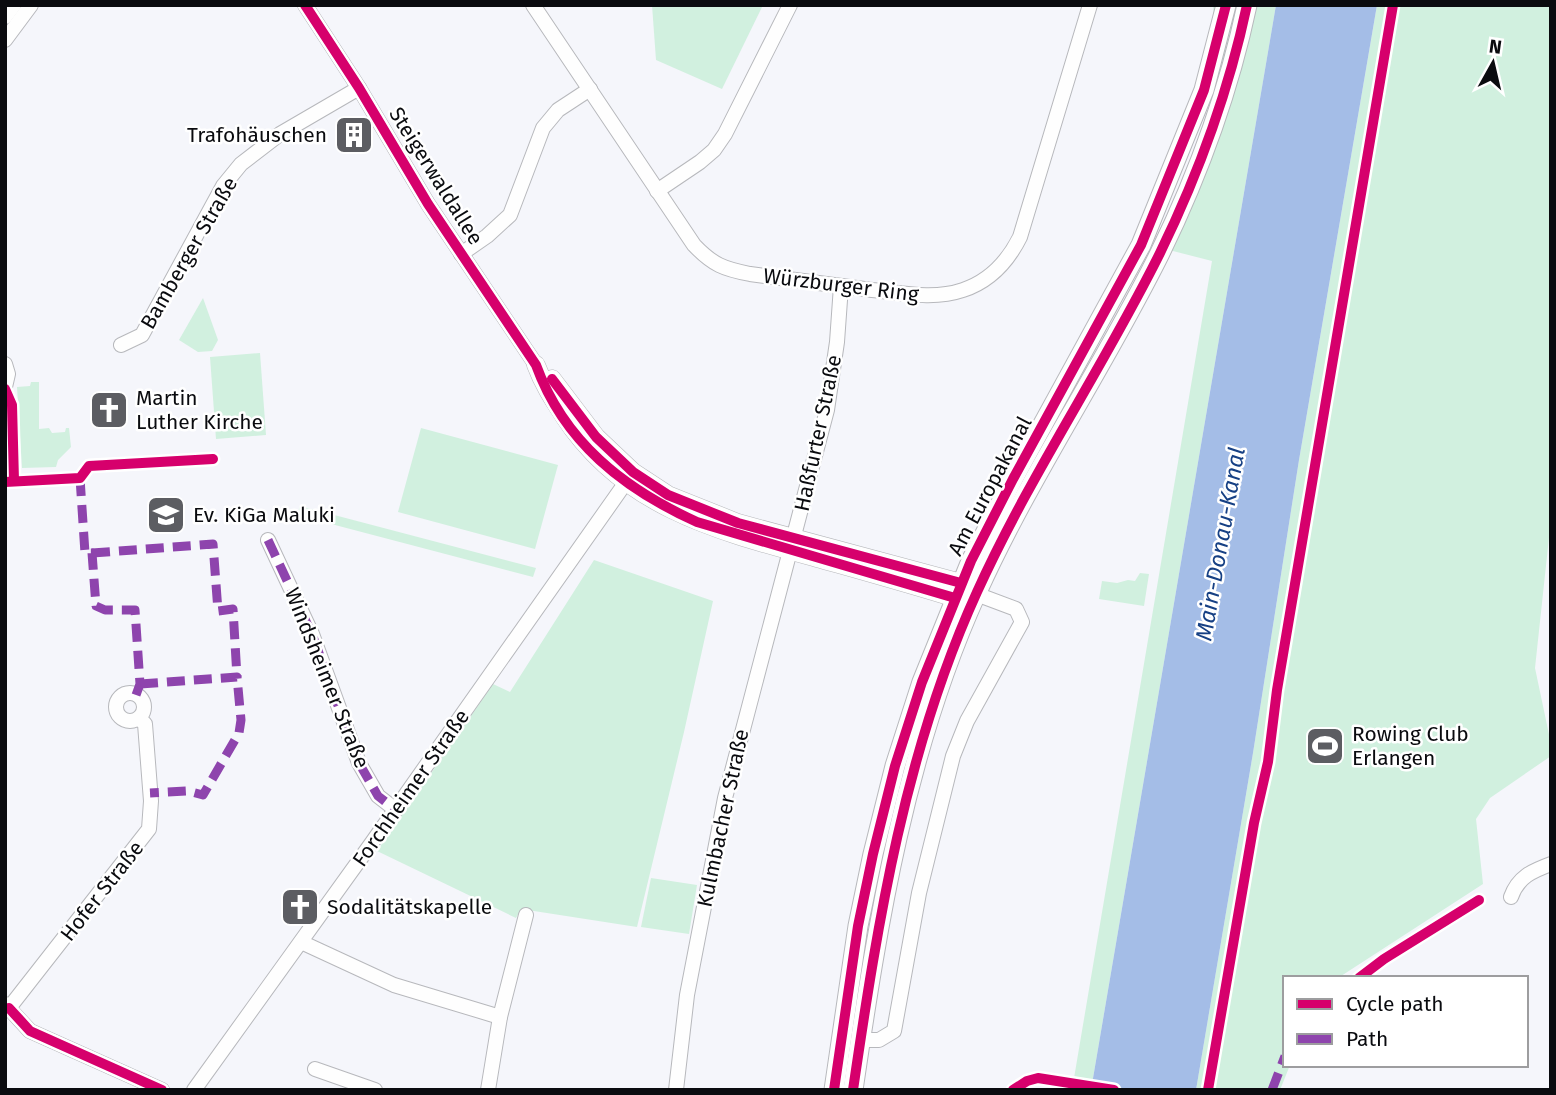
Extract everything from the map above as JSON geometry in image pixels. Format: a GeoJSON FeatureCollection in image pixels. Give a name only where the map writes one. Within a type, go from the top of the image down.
{"type":"FeatureCollection","features":[{"type":"Feature","properties":{"kind":"main road","name":"Am Europakanal"},"geometry":{"type":"LineString","coordinates":[[834,1090],[858,926],[885,803],[909,718],[1013,479],[1141,245],[1204,90],[1226,5]]}},
{"type":"Feature","properties":{"kind":"main road","name":"Am Europakanal"},"geometry":{"type":"LineString","coordinates":[[853,1090],[879,917],[897,832],[939,690],[964,592],[1012,520],[1160,252],[1193,177],[1222,97],[1247,5]]}},
{"type":"Feature","properties":{"kind":"street"},"geometry":{"type":"LineString","coordinates":[[5,17],[13,5]]}},
{"type":"Feature","properties":{"kind":"street"},"geometry":{"type":"LineString","coordinates":[[5,40],[31,5]]}},
{"type":"Feature","properties":{"kind":"street","name":"Steigerwaldallee"},"geometry":{"type":"LineString","coordinates":[[306,5],[428,204],[536,365],[544,386],[576,435],[598,460],[629,478],[664,507],[697,522],[964,592]]}},
{"type":"Feature","properties":{"kind":"street","name":"Würzburger Ring"},"geometry":{"type":"LineString","coordinates":[[533,5],[657,191],[706,258],[723,269],[923,295],[963,290],[980,282],[1002,266],[1020,237],[1090,5]]}},
{"type":"Feature","properties":{"kind":"street"},"geometry":{"type":"LineString","coordinates":[[657,191],[714,150],[725,134],[790,5]]}},
{"type":"Feature","properties":{"kind":"street","name":"Bamberger Straße"},"geometry":{"type":"LineString","coordinates":[[121,345],[142,335],[223,186],[242,164],[280,134],[359,88]]}},
{"type":"Feature","properties":{"kind":"street"},"geometry":{"type":"LineString","coordinates":[[461,254],[487,236],[510,215],[543,128],[558,110],[590,89]]}},
{"type":"Feature","properties":{"kind":"street","name":"Haßfurter Straße"},"geometry":{"type":"LineString","coordinates":[[792,545],[827,410],[837,342],[841,286]]}},
{"type":"Feature","properties":{"kind":"street"},"geometry":{"type":"LineString","coordinates":[[5,363],[8,374],[5,387]]}},
{"type":"Feature","properties":{"kind":"street","name":"Forchheimer Straße"},"geometry":{"type":"LineString","coordinates":[[194,1090],[396,810],[629,478]]}},
{"type":"Feature","properties":{"kind":"street","name":"Windsheimer Straße"},"geometry":{"type":"LineString","coordinates":[[268,540],[312,634],[359,763],[378,796],[396,810]]}},
{"type":"Feature","properties":{"kind":"street","name":"Kulmbacher Straße"},"geometry":{"type":"LineString","coordinates":[[676,1090],[687,995],[725,798],[792,545]]}},
{"type":"Feature","properties":{"kind":"street"},"geometry":{"type":"LineString","coordinates":[[860,1040],[879,1040],[894,1031],[919,893],[953,756],[967,722],[1022,622],[1016,609],[964,592]]}},
{"type":"Feature","properties":{"kind":"street","name":"Hofer Straße"},"geometry":{"type":"LineString","coordinates":[[7,1006],[149,829],[152,817],[147,741],[145,724],[139,718]]}},
{"type":"Feature","properties":{"kind":"street"},"geometry":{"type":"LineString","coordinates":[[1511,897],[1521,878],[1551,864]]}},
{"type":"Feature","properties":{"kind":"street"},"geometry":{"type":"LineString","coordinates":[[488,1090],[500,1017],[526,915]]}},
{"type":"Feature","properties":{"kind":"street"},"geometry":{"type":"LineString","coordinates":[[301,942],[394,985],[500,1017]]}},
{"type":"Feature","properties":{"kind":"street"},"geometry":{"type":"LineString","coordinates":[[7,1006],[30,1031],[162,1090]]}},
{"type":"Feature","properties":{"kind":"street"},"geometry":{"type":"LineString","coordinates":[[315,1069],[375,1090]]}},
{"type":"Feature","properties":{"kind":"green space"},"geometry":{"type":"Polygon","coordinates":[[[652,5],[763,5],[722,89],[656,60],[652,5]]]}},
{"type":"Feature","properties":{"kind":"green space"},"geometry":{"type":"Polygon","coordinates":[[[1213,5],[1276,5],[1091,1090],[1072,1090],[1212,261],[1169,250],[1223,116],[1213,5]]]}},
{"type":"Feature","properties":{"kind":"green space"},"geometry":{"type":"Polygon","coordinates":[[[1377,5],[1551,5],[1551,519],[1535,668],[1551,744],[1551,756],[1490,798],[1476,819],[1483,884],[1341,976],[1283,976],[1283,1067],[1289,1067],[1280,1090],[1196,1090],[1253,753],[1299,460],[1377,5]]]}},
{"type":"Feature","properties":{"kind":"green space"},"geometry":{"type":"Polygon","coordinates":[[[203,298],[218,340],[212,351],[198,352],[179,340],[203,298]]]}},
{"type":"Feature","properties":{"kind":"green space"},"geometry":{"type":"Polygon","coordinates":[[[260,353],[266,435],[216,439],[210,357],[260,353]]]}},
{"type":"Feature","properties":{"kind":"green space"},"geometry":{"type":"Polygon","coordinates":[[[31,382],[39,382],[39,429],[49,428],[52,433],[65,432],[66,428],[69,428],[71,447],[58,460],[56,467],[22,468],[17,387],[30,386],[31,382]]]}},
{"type":"Feature","properties":{"kind":"green space"},"geometry":{"type":"Polygon","coordinates":[[[421,428],[558,465],[535,549],[398,512],[421,428]]]}},
{"type":"Feature","properties":{"kind":"green space"},"geometry":{"type":"Polygon","coordinates":[[[300,506],[536,568],[533,577],[297,515],[300,506]]]}},
{"type":"Feature","properties":{"kind":"green space"},"geometry":{"type":"Polygon","coordinates":[[[594,560],[713,601],[637,927],[521,909],[516,918],[377,851],[493,684],[510,692],[594,560]]]}},
{"type":"Feature","properties":{"kind":"green space"},"geometry":{"type":"Polygon","coordinates":[[[1140,573],[1149,574],[1144,606],[1099,599],[1102,581],[1135,581],[1140,573]]]}},
{"type":"Feature","properties":{"kind":"green space"},"geometry":{"type":"Polygon","coordinates":[[[651,878],[697,885],[689,934],[641,927],[651,878]]]}},
{"type":"Feature","properties":{"kind":"water","name":"Main-Donau-Kanal"},"geometry":{"type":"Polygon","coordinates":[[[1276,5],[1377,5],[1196,1090],[1091,1090],[1276,5]]]}},
{"type":"Feature","properties":{"kind":"marked path"},"geometry":{"type":"LineString","coordinates":[[80,478],[85,553],[92,553],[96,606],[105,610],[135,610],[140,684],[136,695]]}},
{"type":"Feature","properties":{"kind":"marked path"},"geometry":{"type":"LineString","coordinates":[[268,540],[312,634],[359,763],[378,796],[396,810]]}},
{"type":"Feature","properties":{"kind":"marked path"},"geometry":{"type":"LineString","coordinates":[[92,553],[213,544],[218,611],[233,609],[237,677]]}},
{"type":"Feature","properties":{"kind":"marked path"},"geometry":{"type":"LineString","coordinates":[[140,684],[237,677],[241,720],[239,733],[203,795],[188,791],[150,793]]}},
{"type":"Feature","properties":{"kind":"marked path"},"geometry":{"type":"LineString","coordinates":[[1272,1090],[1283,1061]]}},
{"type":"Feature","properties":{"kind":"cycle path"},"geometry":{"type":"LineString","coordinates":[[305,5],[359,88],[428,204],[536,365],[563,417],[580,440],[600,460],[645,494],[697,522],[955,598]]}},
{"type":"Feature","properties":{"kind":"cycle path"},"geometry":{"type":"LineString","coordinates":[[834,1090],[858,926],[873,854],[895,766],[922,682],[971,561],[1141,245],[1204,90],[1226,5]]}},
{"type":"Feature","properties":{"kind":"cycle path"},"geometry":{"type":"LineString","coordinates":[[853,1090],[897,836],[931,713],[952,652],[977,592],[1020,506],[1138,296],[1174,223],[1222,100],[1247,5]]}},
{"type":"Feature","properties":{"kind":"cycle path"},"geometry":{"type":"LineString","coordinates":[[1208,1090],[1254,823],[1268,762],[1277,690],[1393,5]]}},
{"type":"Feature","properties":{"kind":"cycle path"},"geometry":{"type":"LineString","coordinates":[[552,379],[596,437],[633,472],[668,495],[738,523],[961,583]]}},
{"type":"Feature","properties":{"kind":"cycle path"},"geometry":{"type":"LineString","coordinates":[[5,389],[12,405],[14,481]]}},
{"type":"Feature","properties":{"kind":"cycle path"},"geometry":{"type":"LineString","coordinates":[[5,482],[80,478],[89,466],[213,459]]}},
{"type":"Feature","properties":{"kind":"cycle path"},"geometry":{"type":"LineString","coordinates":[[1362,976],[1384,959],[1479,900]]}},
{"type":"Feature","properties":{"kind":"cycle path"},"geometry":{"type":"LineString","coordinates":[[9,1008],[30,1031],[162,1090]]}},
{"type":"Feature","properties":{"kind":"cycle path"},"geometry":{"type":"LineString","coordinates":[[1013,1090],[1038,1078],[1114,1090]]}},
{"type":"Feature","properties":{"kind":"place","name":"Trafohäuschen"},"geometry":{"type":"Point","coordinates":[354,135]}},
{"type":"Feature","properties":{"kind":"place","name":"Martin Luther Kirche"},"geometry":{"type":"Point","coordinates":[109,410]}},
{"type":"Feature","properties":{"kind":"place","name":"Ev. KiGa Maluki"},"geometry":{"type":"Point","coordinates":[166,515]}},
{"type":"Feature","properties":{"kind":"place","name":"Rowing Club Erlangen"},"geometry":{"type":"Point","coordinates":[1325,746]}},
{"type":"Feature","properties":{"kind":"place","name":"Sodalitätskapelle"},"geometry":{"type":"Point","coordinates":[300,907]}}]}
